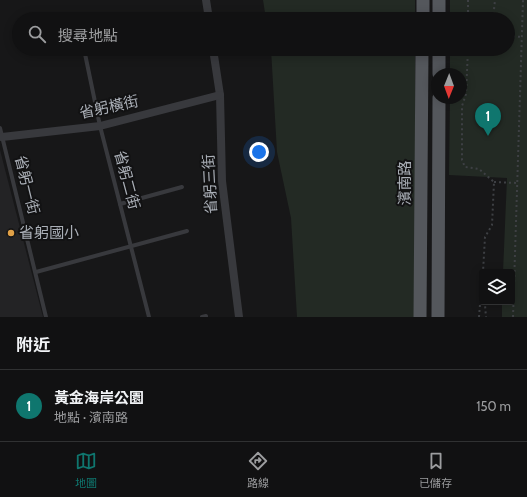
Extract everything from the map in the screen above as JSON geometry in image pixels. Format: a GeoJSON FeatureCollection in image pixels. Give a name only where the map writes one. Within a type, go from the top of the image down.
{"type":"FeatureCollection","features":[{"type":"Feature","properties":{"kind":"main road"},"geometry":{"type":"LineString","coordinates":[[423,0],[423,12]]}},
{"type":"Feature","properties":{"kind":"main road"},"geometry":{"type":"LineString","coordinates":[[439,0],[439,12]]}},
{"type":"Feature","properties":{"kind":"main road","name":"濱南路"},"geometry":{"type":"LineString","coordinates":[[420,317],[422,56]]}},
{"type":"Feature","properties":{"kind":"main road"},"geometry":{"type":"LineString","coordinates":[[439,56],[439,68]]}},
{"type":"Feature","properties":{"kind":"main road"},"geometry":{"type":"LineString","coordinates":[[438,317],[440,104]]}},
{"type":"Feature","properties":{"kind":"street"},"geometry":{"type":"LineString","coordinates":[[206,0],[208,12]]}},
{"type":"Feature","properties":{"kind":"street","name":"省躬三街"},"geometry":{"type":"LineString","coordinates":[[214,56],[220,95],[222,181],[239,317]]}},
{"type":"Feature","properties":{"kind":"street","name":"省躬橫街"},"geometry":{"type":"LineString","coordinates":[[2,137],[100,126],[220,95]]}},
{"type":"Feature","properties":{"kind":"lane","name":"省躬二街"},"geometry":{"type":"LineString","coordinates":[[85,56],[100,126],[149,317]]}},
{"type":"Feature","properties":{"kind":"lane","name":"省躬一街"},"geometry":{"type":"LineString","coordinates":[[0,128],[46,317]]}},
{"type":"Feature","properties":{"kind":"lane"},"geometry":{"type":"LineString","coordinates":[[120,204],[182,187]]}},
{"type":"Feature","properties":{"kind":"lane"},"geometry":{"type":"LineString","coordinates":[[36,272],[187,231]]}},
{"type":"Feature","properties":{"kind":"path"},"geometry":{"type":"LineString","coordinates":[[468,0],[468,12]]}},
{"type":"Feature","properties":{"kind":"path"},"geometry":{"type":"LineString","coordinates":[[494,12],[495,0]]}},
{"type":"Feature","properties":{"kind":"path"},"geometry":{"type":"LineString","coordinates":[[513,317],[523,0]]}},
{"type":"Feature","properties":{"kind":"path"},"geometry":{"type":"LineString","coordinates":[[515,36],[522,37]]}},
{"type":"Feature","properties":{"kind":"path"},"geometry":{"type":"LineString","coordinates":[[468,56],[466,94],[462,106],[462,160],[466,167],[479,169],[494,182],[517,183]]}},
{"type":"Feature","properties":{"kind":"path"},"geometry":{"type":"LineString","coordinates":[[482,269],[485,238],[492,225],[494,182]]}},
{"type":"Feature","properties":{"kind":"path"},"geometry":{"type":"LineString","coordinates":[[479,317],[481,305]]}},
{"type":"Feature","properties":{"kind":"path"},"geometry":{"type":"LineString","coordinates":[[485,305],[486,317]]}},
{"type":"Feature","properties":{"kind":"shaded area"},"geometry":{"type":"Polygon","coordinates":[[[263,0],[415,0],[415,12],[265,12],[263,0]]]}},
{"type":"Feature","properties":{"kind":"shaded area"},"geometry":{"type":"Polygon","coordinates":[[[450,0],[527,0],[527,317],[502,317],[502,305],[515,305],[515,269],[503,269],[507,178],[449,175],[450,104],[467,104],[467,68],[450,68],[450,56],[515,56],[515,12],[450,12],[450,0]]]}},
{"type":"Feature","properties":{"kind":"shaded area"},"geometry":{"type":"Polygon","coordinates":[[[271,56],[415,56],[415,317],[297,317],[291,218],[277,152],[271,56]]]}},
{"type":"Feature","properties":{"kind":"shaded area","name":"省躬國小"},"geometry":{"type":"Polygon","coordinates":[[[0,150],[43,317],[0,317],[0,150]]]}},
{"type":"Feature","properties":{"kind":"place","name":"黃金海岸公園"},"geometry":{"type":"Point","coordinates":[488,136]}},
{"type":"Feature","properties":{"kind":"place","name":"省躬國小"},"geometry":{"type":"Point","coordinates":[11,233]}}]}
